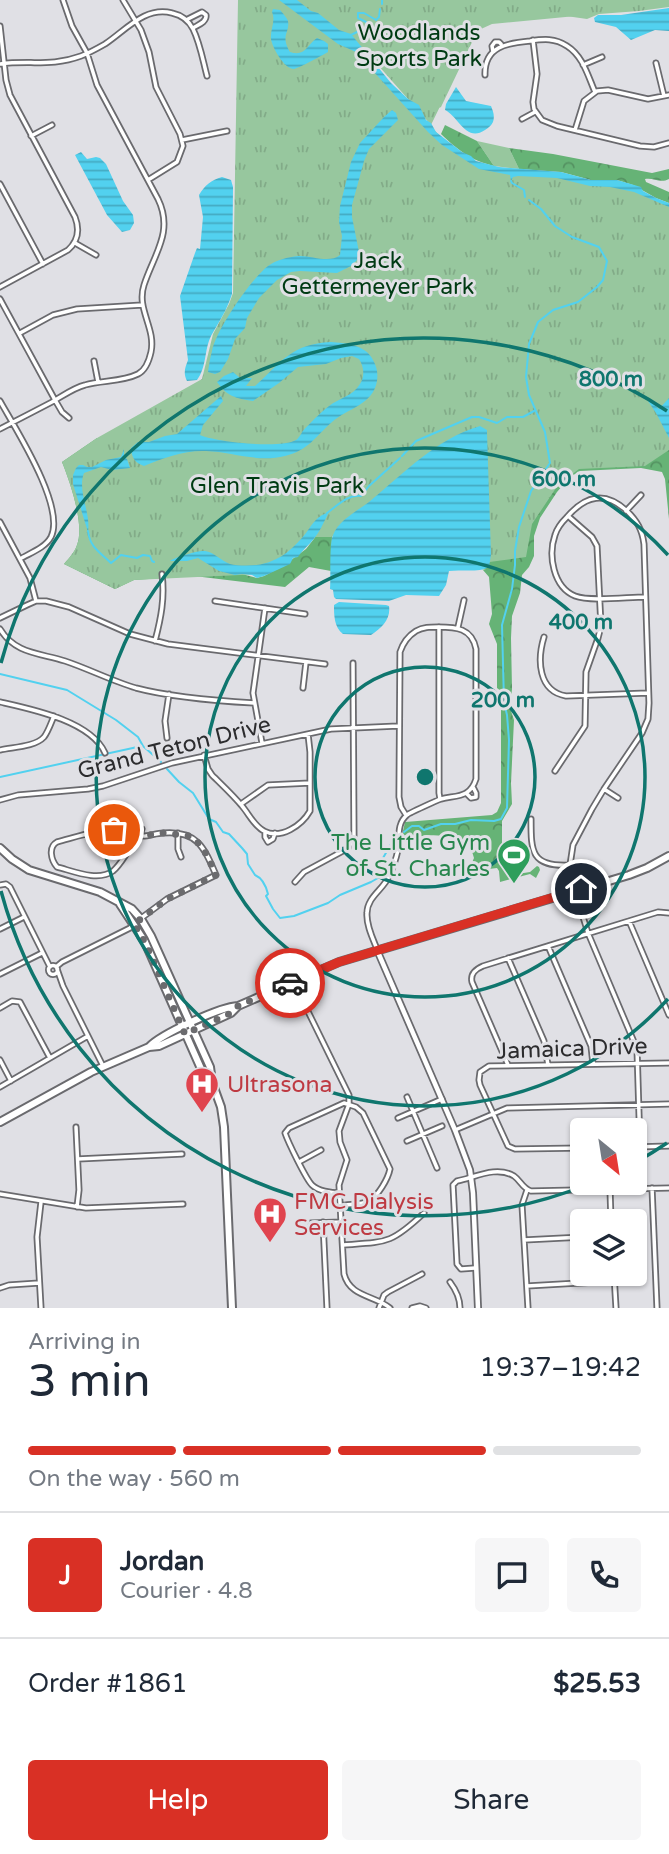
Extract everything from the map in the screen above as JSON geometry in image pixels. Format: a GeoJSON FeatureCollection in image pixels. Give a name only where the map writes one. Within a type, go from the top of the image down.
{"type":"FeatureCollection","features":[{"type":"Feature","properties":{"kind":"main road"},"geometry":{"type":"LineString","coordinates":[[0,848],[29,870],[100,891],[132,909],[202,1071],[212,1082]]}},
{"type":"Feature","properties":{"kind":"main road"},"geometry":{"type":"LineString","coordinates":[[0,1122],[103,1066],[149,1047],[159,1046],[228,1007],[238,1006],[324,967],[638,872],[669,856]]}},
{"type":"Feature","properties":{"kind":"main road"},"geometry":{"type":"LineString","coordinates":[[137,922],[151,936],[210,1067],[221,1107],[232,1308]]}},
{"type":"Feature","properties":{"kind":"street"},"geometry":{"type":"LineString","coordinates":[[0,429],[79,387],[132,376],[142,371],[150,356],[152,340],[142,305],[143,286],[164,230],[161,205],[97,85],[87,53],[72,26],[63,0]]}},
{"type":"Feature","properties":{"kind":"street"},"geometry":{"type":"LineString","coordinates":[[123,0],[136,20],[149,52],[158,92],[182,140],[182,152],[177,162],[148,180]]}},
{"type":"Feature","properties":{"kind":"street"},"geometry":{"type":"LineString","coordinates":[[2,63],[48,64],[66,61],[105,43],[136,20],[162,12],[177,14],[193,28],[207,76]]}},
{"type":"Feature","properties":{"kind":"street"},"geometry":{"type":"LineString","coordinates":[[186,20],[200,13],[206,15],[206,19],[193,28]]}},
{"type":"Feature","properties":{"kind":"street"},"geometry":{"type":"LineString","coordinates":[[0,26],[2,63],[10,94],[77,223],[78,235],[68,250],[0,287]]}},
{"type":"Feature","properties":{"kind":"street"},"geometry":{"type":"LineString","coordinates":[[533,40],[537,74],[533,97],[536,111],[546,122],[644,147],[669,143]]}},
{"type":"Feature","properties":{"kind":"street"},"geometry":{"type":"LineString","coordinates":[[485,75],[485,67],[493,52],[501,45],[533,40],[562,40],[574,51],[583,65],[595,92]]}},
{"type":"Feature","properties":{"kind":"street"},"geometry":{"type":"LineString","coordinates":[[583,65],[602,57]]}},
{"type":"Feature","properties":{"kind":"street"},"geometry":{"type":"LineString","coordinates":[[575,130],[582,105],[587,97],[595,92],[608,90],[648,99],[666,95],[656,62]]}},
{"type":"Feature","properties":{"kind":"street"},"geometry":{"type":"LineString","coordinates":[[522,119],[536,111]]}},
{"type":"Feature","properties":{"kind":"street"},"geometry":{"type":"LineString","coordinates":[[31,136],[52,125]]}},
{"type":"Feature","properties":{"kind":"street"},"geometry":{"type":"LineString","coordinates":[[182,140],[227,131]]}},
{"type":"Feature","properties":{"kind":"street"},"geometry":{"type":"LineString","coordinates":[[0,184],[43,264]]}},
{"type":"Feature","properties":{"kind":"street"},"geometry":{"type":"LineString","coordinates":[[75,243],[96,255]]}},
{"type":"Feature","properties":{"kind":"street"},"geometry":{"type":"LineString","coordinates":[[0,299],[61,412],[69,418]]}},
{"type":"Feature","properties":{"kind":"street"},"geometry":{"type":"LineString","coordinates":[[19,334],[53,315],[77,309],[142,305]]}},
{"type":"Feature","properties":{"kind":"street"},"geometry":{"type":"LineString","coordinates":[[94,360],[98,382]]}},
{"type":"Feature","properties":{"kind":"street"},"geometry":{"type":"LineString","coordinates":[[0,401],[44,484],[53,522],[52,534],[46,543],[20,559]]}},
{"type":"Feature","properties":{"kind":"street"},"geometry":{"type":"LineString","coordinates":[[626,510],[640,495]]}},
{"type":"Feature","properties":{"kind":"street"},"geometry":{"type":"LineString","coordinates":[[638,1118],[637,1049],[588,933],[571,878],[570,865],[573,845],[604,789],[645,727],[649,714],[643,536],[637,522],[611,500],[598,498],[580,503],[557,529],[553,541],[554,566],[557,579],[563,588],[573,596],[586,599],[645,597]]}},
{"type":"Feature","properties":{"kind":"street"},"geometry":{"type":"LineString","coordinates":[[555,771],[585,726],[586,672],[601,626],[597,546],[592,537],[568,516]]}},
{"type":"Feature","properties":{"kind":"street"},"geometry":{"type":"LineString","coordinates":[[0,523],[30,578],[36,601]]}},
{"type":"Feature","properties":{"kind":"street"},"geometry":{"type":"LineString","coordinates":[[155,641],[162,611],[162,574]]}},
{"type":"Feature","properties":{"kind":"street"},"geometry":{"type":"LineString","coordinates":[[458,627],[464,600]]}},
{"type":"Feature","properties":{"kind":"street"},"geometry":{"type":"LineString","coordinates":[[0,618],[36,601],[55,602],[119,630],[155,641],[326,664]]}},
{"type":"Feature","properties":{"kind":"street"},"geometry":{"type":"LineString","coordinates":[[215,601],[305,614]]}},
{"type":"Feature","properties":{"kind":"street"},"geometry":{"type":"LineString","coordinates":[[262,743],[254,703],[265,608]]}},
{"type":"Feature","properties":{"kind":"street"},"geometry":{"type":"LineString","coordinates":[[439,626],[440,799]]}},
{"type":"Feature","properties":{"kind":"street"},"geometry":{"type":"LineString","coordinates":[[406,815],[399,797],[401,648],[407,638],[426,627],[458,627],[470,635],[476,649],[477,774],[473,787],[466,793],[440,799],[406,815],[399,827],[397,853],[389,877],[373,897],[368,907],[368,919],[377,950],[455,1129],[472,1177],[478,1308]]}},
{"type":"Feature","properties":{"kind":"street"},"geometry":{"type":"LineString","coordinates":[[0,629],[9,641],[20,649],[60,659],[139,689],[254,703]]}},
{"type":"Feature","properties":{"kind":"street"},"geometry":{"type":"LineString","coordinates":[[544,637],[542,675],[551,691],[561,695],[648,693]]}},
{"type":"Feature","properties":{"kind":"street"},"geometry":{"type":"LineString","coordinates":[[303,688],[306,662]]}},
{"type":"Feature","properties":{"kind":"street"},"geometry":{"type":"LineString","coordinates":[[295,882],[304,872],[348,848],[354,838],[353,663]]}},
{"type":"Feature","properties":{"kind":"street"},"geometry":{"type":"LineString","coordinates":[[167,738],[165,721],[169,694]]}},
{"type":"Feature","properties":{"kind":"street"},"geometry":{"type":"LineString","coordinates":[[0,702],[54,716],[94,738],[105,753]]}},
{"type":"Feature","properties":{"kind":"street"},"geometry":{"type":"LineString","coordinates":[[0,750],[42,739],[54,716]]}},
{"type":"Feature","properties":{"kind":"street","name":"Grand Teton Drive"},"geometry":{"type":"LineString","coordinates":[[0,800],[18,795],[103,786],[204,755],[341,727],[398,726]]}},
{"type":"Feature","properties":{"kind":"street"},"geometry":{"type":"LineString","coordinates":[[204,755],[212,775],[260,828],[265,832],[275,833],[289,830],[305,819],[310,811],[308,734]]}},
{"type":"Feature","properties":{"kind":"street"},"geometry":{"type":"LineString","coordinates":[[241,804],[268,785],[310,783]]}},
{"type":"Feature","properties":{"kind":"street"},"geometry":{"type":"LineString","coordinates":[[466,793],[476,797],[473,787]]}},
{"type":"Feature","properties":{"kind":"street"},"geometry":{"type":"LineString","coordinates":[[604,789],[618,798]]}},
{"type":"Feature","properties":{"kind":"street"},"geometry":{"type":"LineString","coordinates":[[531,819],[531,846],[536,855],[547,864],[570,865]]}},
{"type":"Feature","properties":{"kind":"street"},"geometry":{"type":"LineString","coordinates":[[52,974],[56,973],[62,962],[130,928],[167,899],[216,875],[207,855],[196,840],[182,832],[141,836],[130,831],[114,830],[56,842],[51,851],[54,863],[57,867],[100,876],[106,874],[116,868],[141,836],[142,829]]}},
{"type":"Feature","properties":{"kind":"street"},"geometry":{"type":"LineString","coordinates":[[181,858],[178,849],[182,832]]}},
{"type":"Feature","properties":{"kind":"street"},"geometry":{"type":"LineString","coordinates":[[265,832],[268,842],[273,839],[275,833]]}},
{"type":"Feature","properties":{"kind":"street"},"geometry":{"type":"LineString","coordinates":[[0,885],[6,884],[10,887],[50,967],[49,971],[63,986]]}},
{"type":"Feature","properties":{"kind":"street"},"geometry":{"type":"LineString","coordinates":[[508,1065],[472,982],[474,972],[483,966],[588,933],[658,912],[667,913]]}},
{"type":"Feature","properties":{"kind":"street"},"geometry":{"type":"LineString","coordinates":[[0,929],[24,917]]}},
{"type":"Feature","properties":{"kind":"street"},"geometry":{"type":"LineString","coordinates":[[629,921],[669,1015]]}},
{"type":"Feature","properties":{"kind":"street"},"geometry":{"type":"LineString","coordinates":[[548,946],[591,1046],[593,1064]]}},
{"type":"Feature","properties":{"kind":"street"},"geometry":{"type":"LineString","coordinates":[[0,974],[42,953]]}},
{"type":"Feature","properties":{"kind":"street"},"geometry":{"type":"LineString","coordinates":[[508,958],[544,1041],[548,1065]]}},
{"type":"Feature","properties":{"kind":"street"},"geometry":{"type":"LineString","coordinates":[[50,967],[54,965],[57,968],[63,986],[103,1066]]}},
{"type":"Feature","properties":{"kind":"street"},"geometry":{"type":"LineString","coordinates":[[293,981],[347,1089],[349,1104],[339,1131],[347,1160],[339,1185],[344,1274],[348,1285],[356,1292],[390,1308]]}},
{"type":"Feature","properties":{"kind":"street"},"geometry":{"type":"LineString","coordinates":[[0,1007],[12,1001],[20,1002],[50,1058]]}},
{"type":"Feature","properties":{"kind":"street"},"geometry":{"type":"LineString","coordinates":[[0,1087],[88,1036]]}},
{"type":"Feature","properties":{"kind":"street"},"geometry":{"type":"LineString","coordinates":[[0,1060],[1,1067],[11,1081]]}},
{"type":"Feature","properties":{"kind":"street","name":"Jamaica Drive"},"geometry":{"type":"LineString","coordinates":[[492,1113],[480,1085],[479,1076],[486,1067],[669,1063]]}},
{"type":"Feature","properties":{"kind":"street"},"geometry":{"type":"LineString","coordinates":[[407,1097],[438,1168]]}},
{"type":"Feature","properties":{"kind":"street"},"geometry":{"type":"LineString","coordinates":[[398,1118],[442,1099]]}},
{"type":"Feature","properties":{"kind":"street"},"geometry":{"type":"LineString","coordinates":[[340,1193],[310,1184],[286,1136],[286,1130],[344,1103],[363,1113],[390,1169],[388,1177],[372,1199],[341,1206]]}},
{"type":"Feature","properties":{"kind":"street"},"geometry":{"type":"LineString","coordinates":[[455,1129],[492,1113],[516,1107],[669,1104]]}},
{"type":"Feature","properties":{"kind":"street"},"geometry":{"type":"LineString","coordinates":[[492,1113],[511,1148],[570,1148]]}},
{"type":"Feature","properties":{"kind":"street"},"geometry":{"type":"LineString","coordinates":[[407,1141],[442,1126]]}},
{"type":"Feature","properties":{"kind":"street"},"geometry":{"type":"LineString","coordinates":[[76,1127],[79,1190],[77,1207]]}},
{"type":"Feature","properties":{"kind":"street"},"geometry":{"type":"LineString","coordinates":[[648,1147],[669,1146]]}},
{"type":"Feature","properties":{"kind":"street"},"geometry":{"type":"LineString","coordinates":[[299,1161],[321,1150]]}},
{"type":"Feature","properties":{"kind":"street"},"geometry":{"type":"LineString","coordinates":[[78,1158],[182,1154]]}},
{"type":"Feature","properties":{"kind":"street"},"geometry":{"type":"LineString","coordinates":[[476,1268],[461,1269],[457,1264],[453,1185],[457,1181],[480,1174],[506,1173],[517,1178],[527,1190]]}},
{"type":"Feature","properties":{"kind":"street"},"geometry":{"type":"LineString","coordinates":[[648,1188],[669,1188]]}},
{"type":"Feature","properties":{"kind":"street"},"geometry":{"type":"LineString","coordinates":[[652,1188],[657,1308]]}},
{"type":"Feature","properties":{"kind":"street"},"geometry":{"type":"LineString","coordinates":[[527,1190],[570,1189]]}},
{"type":"Feature","properties":{"kind":"street"},"geometry":{"type":"LineString","coordinates":[[527,1190],[522,1205],[528,1308]]}},
{"type":"Feature","properties":{"kind":"street"},"geometry":{"type":"LineString","coordinates":[[0,1194],[77,1207],[183,1204]]}},
{"type":"Feature","properties":{"kind":"street"},"geometry":{"type":"LineString","coordinates":[[41,1201],[37,1237],[41,1308]]}},
{"type":"Feature","properties":{"kind":"street"},"geometry":{"type":"LineString","coordinates":[[343,1245],[390,1240],[400,1235],[424,1213]]}},
{"type":"Feature","properties":{"kind":"street"},"geometry":{"type":"LineString","coordinates":[[323,1222],[327,1308]]}},
{"type":"Feature","properties":{"kind":"street"},"geometry":{"type":"LineString","coordinates":[[311,1223],[341,1222]]}},
{"type":"Feature","properties":{"kind":"street"},"geometry":{"type":"LineString","coordinates":[[524,1240],[570,1238]]}},
{"type":"Feature","properties":{"kind":"street"},"geometry":{"type":"LineString","coordinates":[[379,1308],[388,1292],[422,1274]]}},
{"type":"Feature","properties":{"kind":"street"},"geometry":{"type":"LineString","coordinates":[[450,1282],[456,1289],[460,1308]]}},
{"type":"Feature","properties":{"kind":"street"},"geometry":{"type":"LineString","coordinates":[[0,1288],[39,1283]]}},
{"type":"Feature","properties":{"kind":"street"},"geometry":{"type":"LineString","coordinates":[[527,1286],[570,1284]]}},
{"type":"Feature","properties":{"kind":"street"},"geometry":{"type":"LineString","coordinates":[[614,1286],[616,1308]]}},
{"type":"Feature","properties":{"kind":"street"},"geometry":{"type":"LineString","coordinates":[[412,1308],[426,1308]]}},
{"type":"Feature","properties":{"kind":"green space","name":"Jack Gettermeyer Park"},"geometry":{"type":"Polygon","coordinates":[[[238,0],[286,0],[347,41],[445,141],[477,164],[632,187],[669,205],[669,450],[645,466],[579,469],[558,485],[532,524],[526,557],[482,563],[337,534],[331,537],[310,537],[259,574],[134,580],[115,589],[64,564],[76,548],[79,526],[76,504],[62,462],[97,438],[202,379],[213,334],[233,293],[238,0]]]}},
{"type":"Feature","properties":{"kind":"green space","name":"Woodlands Sports Park"},"geometry":{"type":"Polygon","coordinates":[[[290,0],[669,0],[669,7],[599,14],[587,19],[552,14],[480,24],[431,125],[369,55],[290,0]]]}},
{"type":"Feature","properties":{"kind":"green space"},"geometry":{"type":"Polygon","coordinates":[[[599,0],[576,16],[492,24],[481,29],[439,108],[472,20],[599,0]]]}},
{"type":"Feature","properties":{"kind":"green space"},"geometry":{"type":"Polygon","coordinates":[[[445,125],[477,141],[494,166],[465,154],[453,145],[441,134],[445,125]]]}},
{"type":"Feature","properties":{"kind":"green space"},"geometry":{"type":"Polygon","coordinates":[[[477,141],[509,148],[519,169],[494,166],[477,141]]]}},
{"type":"Feature","properties":{"kind":"green space"},"geometry":{"type":"Polygon","coordinates":[[[509,148],[652,173],[669,169],[669,179],[645,179],[646,182],[669,192],[669,203],[617,180],[591,180],[561,172],[519,169],[509,148]]]}},
{"type":"Feature","properties":{"kind":"green space","name":"Glen Travis Park"},"geometry":{"type":"Polygon","coordinates":[[[97,438],[669,447],[669,519],[662,472],[641,468],[580,471],[570,477],[557,492],[540,518],[534,536],[534,556],[522,575],[520,593],[512,616],[512,804],[502,821],[502,860],[511,875],[530,872],[539,867],[536,878],[530,874],[500,882],[497,868],[470,878],[466,876],[474,858],[470,845],[437,835],[403,839],[405,822],[492,815],[497,812],[501,803],[501,691],[497,688],[497,644],[489,624],[492,614],[489,577],[483,570],[486,570],[332,536],[331,571],[309,567],[285,587],[194,576],[134,580],[115,589],[64,564],[76,548],[79,526],[76,504],[62,462],[97,438]],[[320,531],[242,574],[257,578],[264,576],[306,549],[320,531]]]}},
{"type":"Feature","properties":{"kind":"water"},"geometry":{"type":"Polygon","coordinates":[[[279,0],[297,0],[339,30],[351,34],[391,83],[419,105],[436,132],[476,161],[499,167],[561,172],[591,180],[617,180],[641,187],[643,191],[669,203],[669,207],[634,192],[610,187],[590,186],[557,178],[518,176],[511,181],[510,175],[479,169],[442,145],[428,132],[356,52],[338,44],[279,0]]]}},
{"type":"Feature","properties":{"kind":"water"},"geometry":{"type":"Polygon","coordinates":[[[669,8],[669,31],[655,30],[631,40],[616,27],[595,22],[594,18],[598,15],[621,15],[669,8]]]}},
{"type":"Feature","properties":{"kind":"water"},"geometry":{"type":"Polygon","coordinates":[[[273,9],[280,10],[288,21],[286,38],[290,52],[302,52],[317,38],[328,44],[328,52],[294,69],[286,65],[276,52],[271,39],[273,9]]]}},
{"type":"Feature","properties":{"kind":"water"},"geometry":{"type":"Polygon","coordinates":[[[456,87],[466,101],[491,106],[494,120],[488,128],[478,133],[467,131],[445,110],[456,87]]]}},
{"type":"Feature","properties":{"kind":"water"},"geometry":{"type":"Polygon","coordinates":[[[392,110],[398,120],[369,149],[352,205],[359,252],[357,260],[337,273],[291,272],[277,280],[259,298],[247,318],[245,328],[235,339],[220,372],[208,372],[215,342],[227,318],[268,266],[294,256],[331,259],[340,255],[340,206],[351,162],[360,143],[392,110]]]}},
{"type":"Feature","properties":{"kind":"water"},"geometry":{"type":"Polygon","coordinates":[[[81,152],[87,159],[100,158],[106,164],[123,201],[133,215],[134,223],[130,230],[122,232],[107,215],[75,155],[81,152]]]}},
{"type":"Feature","properties":{"kind":"water"},"geometry":{"type":"Polygon","coordinates":[[[222,177],[231,180],[233,187],[232,294],[209,341],[200,375],[197,380],[187,381],[185,370],[188,360],[180,296],[197,248],[200,249],[203,217],[199,195],[209,183],[222,177]]]}},
{"type":"Feature","properties":{"kind":"water"},"geometry":{"type":"Polygon","coordinates":[[[331,342],[361,348],[370,355],[377,373],[375,389],[365,401],[338,417],[300,450],[275,458],[206,451],[190,452],[166,457],[144,466],[134,459],[131,448],[138,442],[149,442],[177,434],[221,396],[223,401],[203,425],[200,435],[248,444],[277,444],[297,440],[308,425],[326,409],[357,388],[363,375],[359,359],[352,356],[326,364],[298,367],[253,401],[232,396],[217,382],[233,372],[240,378],[252,378],[246,386],[255,386],[288,355],[306,346],[331,342]]]}},
{"type":"Feature","properties":{"kind":"water"},"geometry":{"type":"Polygon","coordinates":[[[648,398],[659,409],[669,398],[669,438],[648,401],[648,398]]]}},
{"type":"Feature","properties":{"kind":"water"},"geometry":{"type":"Polygon","coordinates":[[[480,426],[487,430],[491,555],[489,567],[449,571],[446,585],[439,596],[406,595],[389,601],[336,599],[330,589],[331,553],[333,535],[339,525],[435,448],[480,426]]]}},
{"type":"Feature","properties":{"kind":"water"},"geometry":{"type":"Polygon","coordinates":[[[124,449],[124,457],[130,468],[112,470],[101,467],[84,473],[82,487],[88,532],[73,484],[76,468],[79,465],[92,467],[121,457],[124,449]]]}},
{"type":"Feature","properties":{"kind":"water"},"geometry":{"type":"Polygon","coordinates":[[[329,512],[316,537],[298,557],[293,558],[290,564],[264,576],[257,578],[219,571],[198,558],[170,561],[205,551],[233,565],[269,562],[292,548],[316,520],[329,512]]]}},
{"type":"Feature","properties":{"kind":"water"},"geometry":{"type":"Polygon","coordinates":[[[339,602],[386,605],[389,606],[389,615],[382,626],[371,635],[343,634],[334,617],[334,605],[339,602]]]}},
{"type":"Feature","properties":{"kind":"waterway"},"geometry":{"type":"LineString","coordinates":[[349,36],[367,27],[366,22],[358,18],[358,13],[364,13],[376,20],[380,9]]}},
{"type":"Feature","properties":{"kind":"waterway"},"geometry":{"type":"LineString","coordinates":[[511,181],[524,190],[525,197]]}},
{"type":"Feature","properties":{"kind":"waterway"},"geometry":{"type":"LineString","coordinates":[[404,832],[412,826],[419,826],[424,830],[441,824],[471,820],[494,821],[501,819],[507,808],[509,740],[504,702],[502,625],[512,589],[519,527],[531,491],[550,463],[545,432],[529,395],[526,377],[529,344],[538,322],[553,310],[578,302],[597,287],[603,280],[607,261],[599,247],[572,237],[555,226],[541,209],[529,200]]}},
{"type":"Feature","properties":{"kind":"waterway"},"geometry":{"type":"LineString","coordinates":[[402,456],[416,441],[472,417],[497,423],[507,417],[523,417],[534,411]]}},
{"type":"Feature","properties":{"kind":"waterway"},"geometry":{"type":"LineString","coordinates":[[327,513],[347,499],[361,496],[400,458]]}},
{"type":"Feature","properties":{"kind":"waterway"},"geometry":{"type":"LineString","coordinates":[[88,531],[93,546],[111,563],[121,555],[137,558],[150,556],[154,562]]}},
{"type":"Feature","properties":{"kind":"waterway"},"geometry":{"type":"LineString","coordinates":[[0,674],[67,690],[116,720],[138,737],[143,746],[161,762]]}},
{"type":"Feature","properties":{"kind":"waterway"},"geometry":{"type":"LineString","coordinates":[[0,777],[142,746]]}},
{"type":"Feature","properties":{"kind":"waterway"},"geometry":{"type":"LineString","coordinates":[[167,769],[193,793],[209,819],[216,822],[247,854],[248,864],[263,883],[268,894],[266,896],[280,918],[294,916],[328,903],[378,878],[383,858],[394,839]]}},
{"type":"Feature","properties":{"kind":"way so far"},"geometry":{"type":"LineString","coordinates":[[114,830],[122,829],[141,836],[164,833],[191,836],[207,855],[216,875],[167,899],[134,924],[145,942],[185,1034],[290,983]]}},
{"type":"Feature","properties":{"kind":"place","name":"The Little Gym of St. Charles"},"geometry":{"type":"Point","coordinates":[514,885]}},
{"type":"Feature","properties":{"kind":"place","name":"Ultrasona"},"geometry":{"type":"Point","coordinates":[202,1114]}},
{"type":"Feature","properties":{"kind":"place","name":"FMC Dialysis Services"},"geometry":{"type":"Point","coordinates":[270,1244]}},
{"type":"Feature","properties":{"kind":"route"},"geometry":{"type":"LineString","coordinates":[[290,983],[339,962],[581,889]]}}]}
